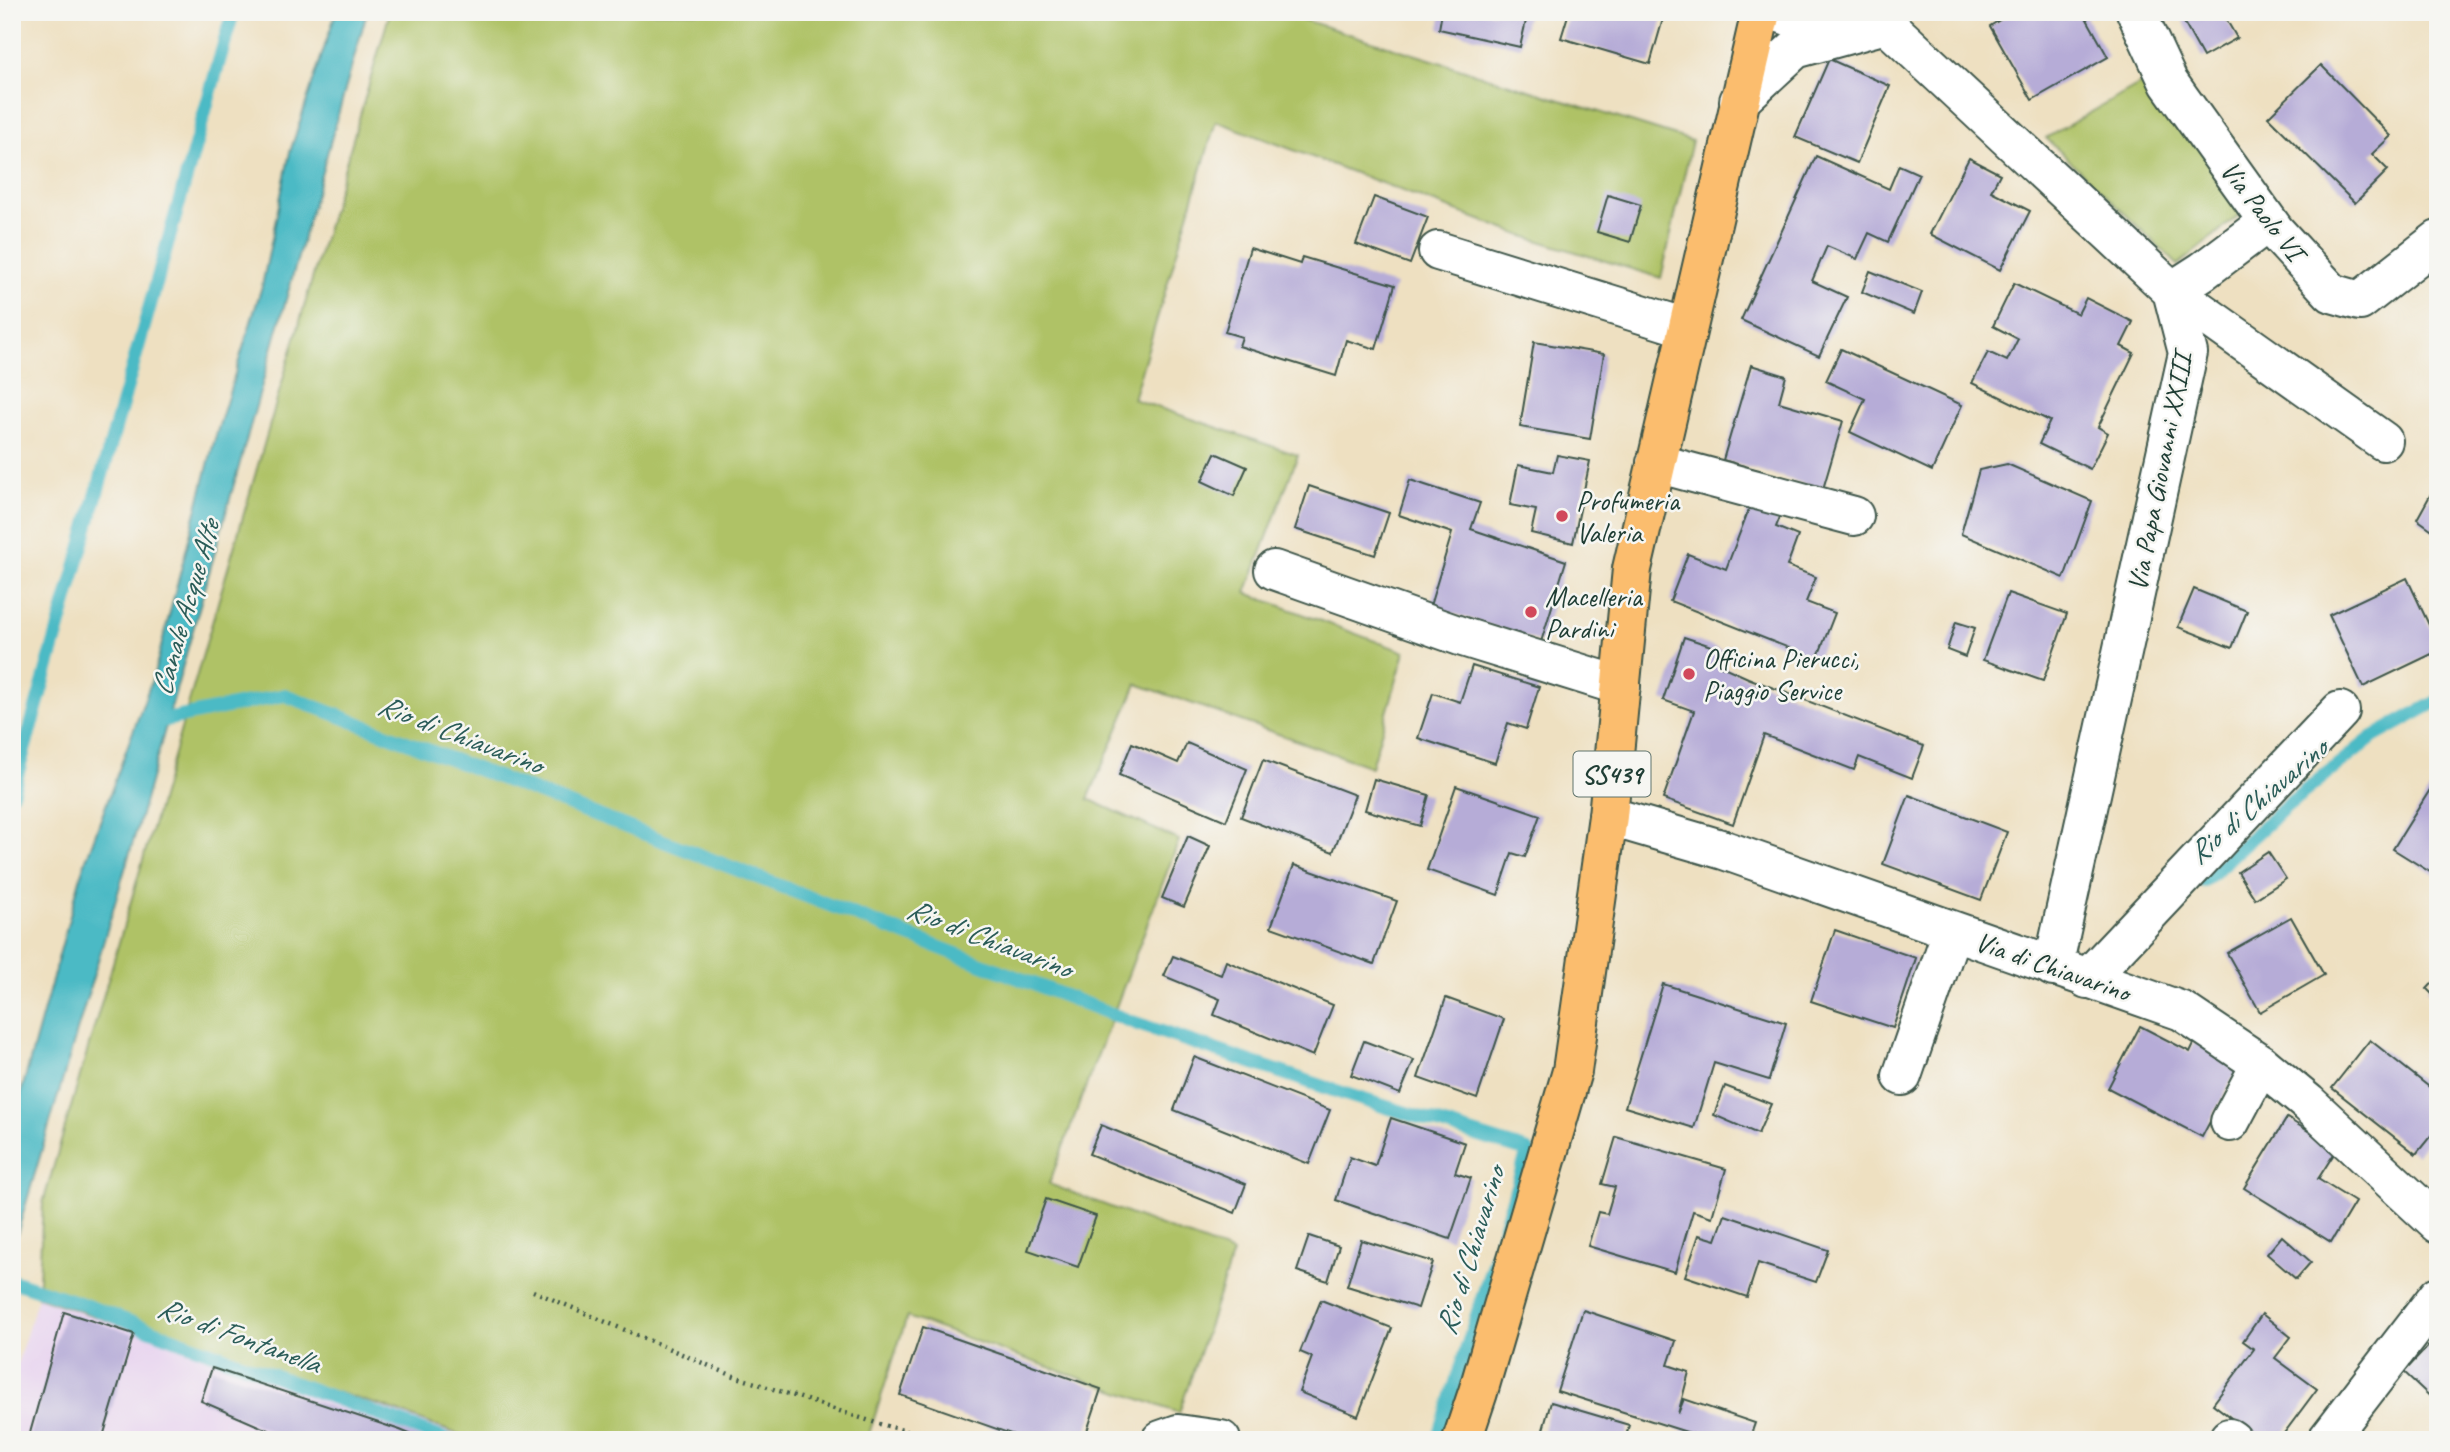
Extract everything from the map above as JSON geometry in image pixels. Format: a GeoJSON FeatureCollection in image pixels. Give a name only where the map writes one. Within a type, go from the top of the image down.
{"type":"FeatureCollection","features":[{"type":"Feature","properties":{"kind":"main road","name":"SS439"},"geometry":{"type":"LineString","coordinates":[[1462,1440],[1572,1071],[1608,816],[1632,569],[1761,12]]}},
{"type":"Feature","properties":{"kind":"street"},"geometry":{"type":"LineString","coordinates":[[1777,12],[1814,25],[1879,16]]}},
{"type":"Feature","properties":{"kind":"street","name":"Via Paolo VI"},"geometry":{"type":"LineString","coordinates":[[2136,12],[2169,83],[2268,222],[2332,293],[2360,301],[2438,240]]}},
{"type":"Feature","properties":{"kind":"street"},"geometry":{"type":"LineString","coordinates":[[1739,101],[1795,49],[1879,16]]}},
{"type":"Feature","properties":{"kind":"street"},"geometry":{"type":"LineString","coordinates":[[1879,16],[2172,291],[2383,441]]}},
{"type":"Feature","properties":{"kind":"street"},"geometry":{"type":"LineString","coordinates":[[2172,291],[2268,222]]}},
{"type":"Feature","properties":{"kind":"street"},"geometry":{"type":"LineString","coordinates":[[1438,251],[1687,328]]}},
{"type":"Feature","properties":{"kind":"street","name":"Via Papa Giovanni XXIII"},"geometry":{"type":"LineString","coordinates":[[2070,973],[2188,353],[2172,291]]}},
{"type":"Feature","properties":{"kind":"street"},"geometry":{"type":"LineString","coordinates":[[1656,463],[1854,516]]}},
{"type":"Feature","properties":{"kind":"street"},"geometry":{"type":"LineString","coordinates":[[1274,570],[1463,636],[1620,686]]}},
{"type":"Feature","properties":{"kind":"street"},"geometry":{"type":"LineString","coordinates":[[2070,973],[2340,711]]}},
{"type":"Feature","properties":{"kind":"street","name":"Via di Chiavarino"},"geometry":{"type":"LineString","coordinates":[[1608,816],[1724,850],[2182,1011],[2261,1064],[2308,1103],[2438,1224]]}},
{"type":"Feature","properties":{"kind":"street"},"geometry":{"type":"LineString","coordinates":[[1902,1076],[1952,931]]}},
{"type":"Feature","properties":{"kind":"street"},"geometry":{"type":"LineString","coordinates":[[2230,1122],[2261,1064]]}},
{"type":"Feature","properties":{"kind":"street"},"geometry":{"type":"LineString","coordinates":[[2327,1440],[2438,1296]]}},
{"type":"Feature","properties":{"kind":"street"},"geometry":{"type":"LineString","coordinates":[[1161,1440],[1178,1434],[1221,1440]]}},
{"type":"Feature","properties":{"kind":"path"},"geometry":{"type":"LineString","coordinates":[[533,1291],[731,1375],[876,1423],[940,1440]]}},
{"type":"Feature","properties":{"kind":"shaded area"},"geometry":{"type":"Polygon","coordinates":[[[38,1297],[178,1344],[385,1407],[473,1440],[12,1440],[12,1380],[38,1297]]]}},
{"type":"Feature","properties":{"kind":"green space"},"geometry":{"type":"Polygon","coordinates":[[[390,12],[1279,12],[1692,141],[1661,278],[1520,235],[1216,121],[1133,399],[1298,455],[1246,593],[1405,652],[1371,767],[1137,684],[1088,799],[1179,840],[1049,1184],[1233,1253],[1179,1413],[907,1317],[867,1440],[473,1440],[385,1407],[178,1344],[38,1297],[43,1203],[390,12]]]}},
{"type":"Feature","properties":{"kind":"green space"},"geometry":{"type":"Polygon","coordinates":[[[2153,77],[2249,207],[2178,265],[2046,138],[2153,77]]]}},
{"type":"Feature","properties":{"kind":"water","name":"Canale Acque Alte"},"geometry":{"type":"Polygon","coordinates":[[[336,12],[367,12],[138,825],[12,1251],[12,1126],[83,868],[154,674],[214,442],[262,286],[290,152],[336,12]]]}},
{"type":"Feature","properties":{"kind":"building"},"geometry":{"type":"Polygon","coordinates":[[[1442,12],[1528,12],[1520,47],[1439,29],[1442,12]]]}},
{"type":"Feature","properties":{"kind":"building"},"geometry":{"type":"Polygon","coordinates":[[[1569,12],[1665,12],[1650,64],[1561,38],[1569,12]]]}},
{"type":"Feature","properties":{"kind":"building"},"geometry":{"type":"Polygon","coordinates":[[[2013,12],[2083,12],[2108,57],[2032,100],[1990,26],[2013,12]]]}},
{"type":"Feature","properties":{"kind":"building"},"geometry":{"type":"Polygon","coordinates":[[[2178,12],[2222,12],[2237,38],[2203,57],[2178,12]]]}},
{"type":"Feature","properties":{"kind":"building"},"geometry":{"type":"Polygon","coordinates":[[[1829,59],[1890,86],[1857,163],[1795,137],[1829,59]]]}},
{"type":"Feature","properties":{"kind":"building"},"geometry":{"type":"Polygon","coordinates":[[[2321,65],[2391,136],[2372,154],[2388,170],[2355,203],[2268,117],[2321,65]]]}},
{"type":"Feature","properties":{"kind":"building"},"geometry":{"type":"Polygon","coordinates":[[[1816,156],[1889,189],[1899,165],[1919,174],[1888,242],[1869,233],[1857,259],[1827,246],[1812,281],[1847,297],[1819,356],[1741,320],[1816,156]]]}},
{"type":"Feature","properties":{"kind":"building"},"geometry":{"type":"Polygon","coordinates":[[[1969,158],[2000,174],[1991,191],[2030,211],[2000,270],[1930,234],[1969,158]]]}},
{"type":"Feature","properties":{"kind":"building"},"geometry":{"type":"Polygon","coordinates":[[[1608,195],[1641,205],[1630,242],[1597,232],[1608,195]]]}},
{"type":"Feature","properties":{"kind":"building"},"geometry":{"type":"Polygon","coordinates":[[[1374,197],[1428,217],[1410,264],[1356,244],[1374,197]]]}},
{"type":"Feature","properties":{"kind":"building"},"geometry":{"type":"Polygon","coordinates":[[[1250,248],[1300,264],[1302,257],[1395,285],[1376,349],[1346,340],[1336,376],[1239,346],[1242,337],[1225,332],[1250,248]]]}},
{"type":"Feature","properties":{"kind":"building"},"geometry":{"type":"Polygon","coordinates":[[[1870,271],[1922,292],[1914,314],[1862,292],[1870,271]]]}},
{"type":"Feature","properties":{"kind":"building"},"geometry":{"type":"Polygon","coordinates":[[[2014,283],[2078,314],[2086,298],[2133,322],[2121,346],[2134,353],[2098,427],[2108,433],[2090,469],[2039,444],[2050,421],[1972,383],[1988,352],[2007,361],[2018,339],[1993,326],[2014,283]]]}},
{"type":"Feature","properties":{"kind":"building"},"geometry":{"type":"Polygon","coordinates":[[[1534,342],[1604,354],[1590,439],[1520,427],[1534,342]]]}},
{"type":"Feature","properties":{"kind":"building"},"geometry":{"type":"Polygon","coordinates":[[[1841,349],[1962,405],[1932,471],[1850,432],[1865,399],[1826,381],[1841,349]]]}},
{"type":"Feature","properties":{"kind":"building"},"geometry":{"type":"Polygon","coordinates":[[[1751,365],[1786,376],[1779,402],[1843,421],[1823,489],[1723,460],[1751,365]]]}},
{"type":"Feature","properties":{"kind":"building"},"geometry":{"type":"Polygon","coordinates":[[[1215,453],[1247,467],[1234,496],[1202,481],[1215,453]]]}},
{"type":"Feature","properties":{"kind":"building"},"geometry":{"type":"Polygon","coordinates":[[[1557,455],[1590,461],[1573,543],[1531,533],[1536,510],[1510,505],[1518,465],[1553,472],[1557,455]]]}},
{"type":"Feature","properties":{"kind":"building"},"geometry":{"type":"Polygon","coordinates":[[[2007,464],[2092,501],[2064,578],[1961,534],[1979,470],[2007,464]]]}},
{"type":"Feature","properties":{"kind":"building"},"geometry":{"type":"Polygon","coordinates":[[[1410,480],[1480,503],[1471,529],[1566,561],[1541,642],[1430,606],[1452,533],[1399,515],[1410,480]]]}},
{"type":"Feature","properties":{"kind":"building"},"geometry":{"type":"Polygon","coordinates":[[[2438,481],[2438,534],[2417,519],[2438,481]]]}},
{"type":"Feature","properties":{"kind":"building"},"geometry":{"type":"Polygon","coordinates":[[[1309,486],[1389,513],[1375,555],[1295,529],[1309,486]]]}},
{"type":"Feature","properties":{"kind":"building"},"geometry":{"type":"Polygon","coordinates":[[[1752,501],[1782,512],[1776,527],[1798,536],[1787,566],[1816,577],[1806,602],[1835,613],[1817,659],[1670,601],[1688,554],[1726,569],[1752,501]]]}},
{"type":"Feature","properties":{"kind":"building"},"geometry":{"type":"Polygon","coordinates":[[[2407,578],[2438,644],[2438,651],[2363,687],[2329,615],[2407,578]]]}},
{"type":"Feature","properties":{"kind":"building"},"geometry":{"type":"Polygon","coordinates":[[[2194,589],[2247,611],[2232,648],[2178,627],[2194,589]]]}},
{"type":"Feature","properties":{"kind":"building"},"geometry":{"type":"Polygon","coordinates":[[[2008,593],[2067,614],[2043,681],[1983,660],[2008,593]]]}},
{"type":"Feature","properties":{"kind":"building"},"geometry":{"type":"Polygon","coordinates":[[[1956,622],[1975,628],[1965,657],[1947,650],[1956,622]]]}},
{"type":"Feature","properties":{"kind":"building"},"geometry":{"type":"Polygon","coordinates":[[[1684,637],[1723,650],[1719,665],[1924,746],[1912,778],[1859,757],[1854,770],[1764,735],[1733,824],[1663,799],[1694,711],[1663,700],[1684,637]]]}},
{"type":"Feature","properties":{"kind":"building"},"geometry":{"type":"Polygon","coordinates":[[[1472,666],[1539,687],[1526,729],[1508,723],[1495,763],[1418,738],[1433,693],[1460,702],[1472,666]]]}},
{"type":"Feature","properties":{"kind":"building"},"geometry":{"type":"Polygon","coordinates":[[[1132,743],[1178,763],[1187,743],[1247,769],[1226,821],[1119,775],[1132,743]]]}},
{"type":"Feature","properties":{"kind":"building"},"geometry":{"type":"Polygon","coordinates":[[[1263,760],[1355,795],[1333,852],[1241,817],[1263,760]]]}},
{"type":"Feature","properties":{"kind":"building"},"geometry":{"type":"Polygon","coordinates":[[[1374,779],[1429,795],[1420,826],[1365,810],[1374,779]]]}},
{"type":"Feature","properties":{"kind":"building"},"geometry":{"type":"Polygon","coordinates":[[[2436,780],[2438,781],[2438,877],[2393,849],[2436,780]]]}},
{"type":"Feature","properties":{"kind":"building"},"geometry":{"type":"Polygon","coordinates":[[[1456,786],[1540,815],[1525,857],[1512,853],[1498,895],[1427,870],[1456,786]]]}},
{"type":"Feature","properties":{"kind":"building"},"geometry":{"type":"Polygon","coordinates":[[[1909,795],[2007,832],[1981,900],[1883,864],[1909,795]]]}},
{"type":"Feature","properties":{"kind":"building"},"geometry":{"type":"Polygon","coordinates":[[[1188,836],[1210,846],[1184,907],[1162,898],[1188,836]]]}},
{"type":"Feature","properties":{"kind":"building"},"geometry":{"type":"Polygon","coordinates":[[[2268,852],[2286,879],[2255,899],[2238,872],[2268,852]]]}},
{"type":"Feature","properties":{"kind":"building"},"geometry":{"type":"Polygon","coordinates":[[[1294,865],[1397,901],[1374,964],[1271,927],[1294,865]]]}},
{"type":"Feature","properties":{"kind":"building"},"geometry":{"type":"Polygon","coordinates":[[[2291,917],[2324,975],[2260,1012],[2227,953],[2291,917]]]}},
{"type":"Feature","properties":{"kind":"building"},"geometry":{"type":"Polygon","coordinates":[[[1835,930],[1916,958],[1893,1028],[1811,1001],[1835,930]]]}},
{"type":"Feature","properties":{"kind":"building"},"geometry":{"type":"Polygon","coordinates":[[[1173,956],[1221,975],[1226,961],[1333,1005],[1313,1056],[1214,1015],[1220,999],[1164,976],[1173,956]]]}},
{"type":"Feature","properties":{"kind":"building"},"geometry":{"type":"Polygon","coordinates":[[[2438,977],[2438,1000],[2427,989],[2438,977]]]}},
{"type":"Feature","properties":{"kind":"building"},"geometry":{"type":"Polygon","coordinates":[[[1663,984],[1786,1023],[1769,1080],[1714,1063],[1694,1128],[1625,1107],[1663,984]]]}},
{"type":"Feature","properties":{"kind":"building"},"geometry":{"type":"Polygon","coordinates":[[[1446,998],[1504,1019],[1477,1099],[1418,1078],[1446,998]]]}},
{"type":"Feature","properties":{"kind":"building"},"geometry":{"type":"Polygon","coordinates":[[[2140,1026],[2190,1052],[2198,1035],[2243,1058],[2202,1137],[2108,1088],[2140,1026]]]}},
{"type":"Feature","properties":{"kind":"building"},"geometry":{"type":"Polygon","coordinates":[[[2370,1040],[2438,1094],[2438,1127],[2416,1154],[2332,1088],[2370,1040]]]}},
{"type":"Feature","properties":{"kind":"building"},"geometry":{"type":"Polygon","coordinates":[[[1364,1041],[1414,1060],[1400,1094],[1351,1075],[1364,1041]]]}},
{"type":"Feature","properties":{"kind":"building"},"geometry":{"type":"Polygon","coordinates":[[[1194,1057],[1330,1110],[1309,1164],[1174,1110],[1194,1057]]]}},
{"type":"Feature","properties":{"kind":"building"},"geometry":{"type":"Polygon","coordinates":[[[1725,1086],[1771,1104],[1758,1134],[1714,1115],[1725,1086]]]}},
{"type":"Feature","properties":{"kind":"building"},"geometry":{"type":"Polygon","coordinates":[[[1391,1118],[1465,1143],[1455,1173],[1471,1178],[1450,1239],[1336,1200],[1350,1157],[1375,1166],[1391,1118]]]}},
{"type":"Feature","properties":{"kind":"building"},"geometry":{"type":"Polygon","coordinates":[[[2287,1118],[2337,1149],[2318,1179],[2355,1202],[2331,1242],[2244,1188],[2287,1118]]]}},
{"type":"Feature","properties":{"kind":"building"},"geometry":{"type":"Polygon","coordinates":[[[1101,1125],[1246,1184],[1235,1213],[1089,1154],[1101,1125]]]}},
{"type":"Feature","properties":{"kind":"building"},"geometry":{"type":"Polygon","coordinates":[[[1616,1137],[1726,1169],[1712,1217],[1693,1211],[1675,1272],[1588,1246],[1598,1212],[1607,1214],[1615,1187],[1602,1184],[1616,1137]]]}},
{"type":"Feature","properties":{"kind":"building"},"geometry":{"type":"Polygon","coordinates":[[[1046,1199],[1096,1216],[1078,1267],[1028,1250],[1046,1199]]]}},
{"type":"Feature","properties":{"kind":"building"},"geometry":{"type":"Polygon","coordinates":[[[1725,1215],[1828,1250],[1816,1282],[1758,1263],[1747,1297],[1685,1276],[1699,1235],[1716,1240],[1725,1215]]]}},
{"type":"Feature","properties":{"kind":"building"},"geometry":{"type":"Polygon","coordinates":[[[1309,1236],[1339,1246],[1328,1281],[1297,1271],[1309,1236]]]}},
{"type":"Feature","properties":{"kind":"building"},"geometry":{"type":"Polygon","coordinates":[[[2282,1236],[2311,1262],[2296,1279],[2267,1254],[2282,1236]]]}},
{"type":"Feature","properties":{"kind":"building"},"geometry":{"type":"Polygon","coordinates":[[[1361,1240],[1433,1262],[1418,1308],[1347,1286],[1361,1240]]]}},
{"type":"Feature","properties":{"kind":"building"},"geometry":{"type":"Polygon","coordinates":[[[1321,1300],[1392,1328],[1358,1416],[1299,1392],[1312,1357],[1300,1352],[1321,1300]]]}},
{"type":"Feature","properties":{"kind":"building"},"geometry":{"type":"Polygon","coordinates":[[[1583,1310],[1676,1341],[1668,1365],[1689,1372],[1678,1414],[1684,1399],[1755,1423],[1749,1440],[1712,1440],[1557,1391],[1583,1310]]]}},
{"type":"Feature","properties":{"kind":"building"},"geometry":{"type":"Polygon","coordinates":[[[64,1312],[134,1334],[102,1440],[28,1440],[64,1312]]]}},
{"type":"Feature","properties":{"kind":"building"},"geometry":{"type":"Polygon","coordinates":[[[2262,1314],[2291,1337],[2275,1358],[2317,1389],[2279,1440],[2260,1440],[2213,1404],[2254,1349],[2243,1341],[2262,1314]]]}},
{"type":"Feature","properties":{"kind":"building"},"geometry":{"type":"Polygon","coordinates":[[[923,1327],[1101,1389],[1084,1440],[1028,1440],[900,1395],[923,1327]]]}},
{"type":"Feature","properties":{"kind":"building"},"geometry":{"type":"Polygon","coordinates":[[[2438,1336],[2438,1404],[2404,1372],[2438,1336]]]}},
{"type":"Feature","properties":{"kind":"building"},"geometry":{"type":"Polygon","coordinates":[[[212,1368],[424,1440],[291,1440],[201,1401],[212,1368]]]}},
{"type":"Feature","properties":{"kind":"building"},"geometry":{"type":"Polygon","coordinates":[[[1551,1402],[1629,1425],[1625,1440],[1540,1440],[1551,1402]]]}},
{"type":"Feature","properties":{"kind":"waterway"},"geometry":{"type":"LineString","coordinates":[[12,793],[233,12]]}},
{"type":"Feature","properties":{"kind":"waterway","name":"Rio di Chiavarino"},"geometry":{"type":"LineString","coordinates":[[151,723],[285,695],[1135,1023],[1348,1095],[1528,1151],[1438,1440]]}},
{"type":"Feature","properties":{"kind":"waterway","name":"Rio di Chiavarino"},"geometry":{"type":"LineString","coordinates":[[2204,881],[2285,807],[2373,737],[2438,701]]}},
{"type":"Feature","properties":{"kind":"waterway","name":"Rio di Fontanella"},"geometry":{"type":"LineString","coordinates":[[12,1281],[82,1304],[447,1440]]}},
{"type":"Feature","properties":{"kind":"place","name":"Profumeria Valeria"},"geometry":{"type":"Point","coordinates":[1562,516]}},
{"type":"Feature","properties":{"kind":"place","name":"Macelleria Pardini"},"geometry":{"type":"Point","coordinates":[1531,612]}},
{"type":"Feature","properties":{"kind":"place","name":"Officina Pierucci, Piaggio Service"},"geometry":{"type":"Point","coordinates":[1689,674]}}]}
